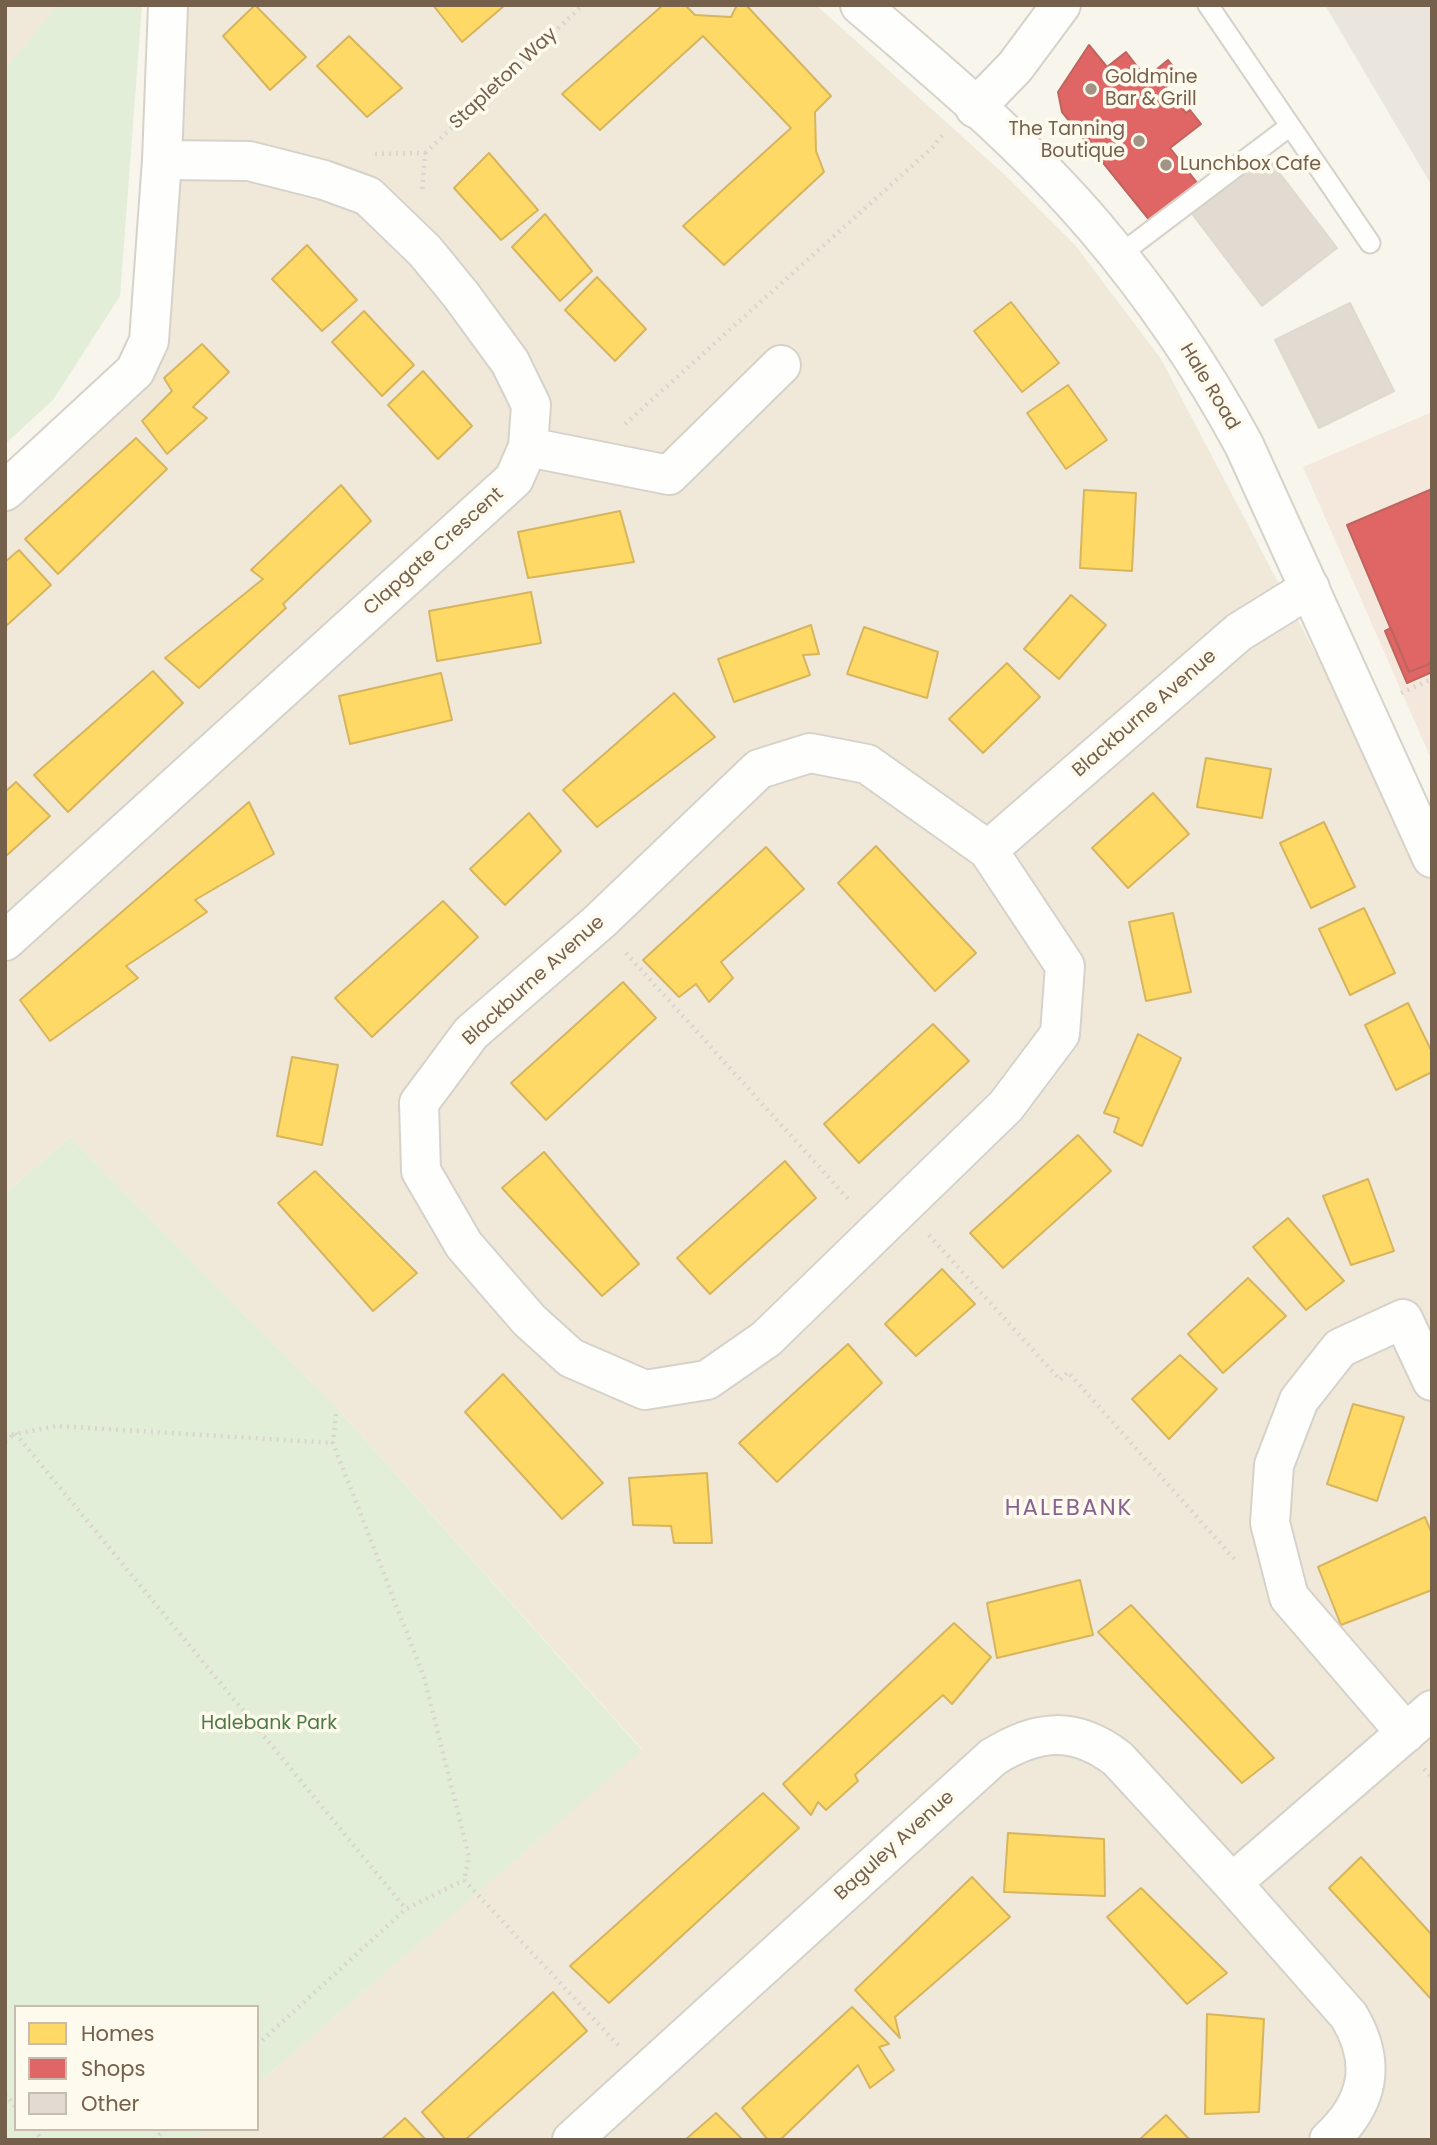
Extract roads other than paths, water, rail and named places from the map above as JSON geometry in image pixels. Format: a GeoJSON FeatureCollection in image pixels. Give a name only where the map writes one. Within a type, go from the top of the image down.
{"type":"FeatureCollection","features":[{"type":"Feature","properties":{"kind":"street"},"geometry":{"type":"LineString","coordinates":[[5,491],[135,371],[149,341],[162,160],[168,5]]}},
{"type":"Feature","properties":{"kind":"street","name":"Hale Road"},"geometry":{"type":"LineString","coordinates":[[860,5],[1036,164],[1094,226],[1182,341],[1217,396],[1244,446],[1432,858]]}},
{"type":"Feature","properties":{"kind":"street"},"geometry":{"type":"LineString","coordinates":[[972,105],[1015,67],[1061,5]]}},
{"type":"Feature","properties":{"kind":"street","name":"Clapgate Crescent"},"geometry":{"type":"LineString","coordinates":[[5,942],[514,479],[528,447],[531,405],[510,362],[425,251],[368,196],[324,180],[249,161],[162,160]]}},
{"type":"Feature","properties":{"kind":"street"},"geometry":{"type":"LineString","coordinates":[[528,447],[669,475],[781,365]]}},
{"type":"Feature","properties":{"kind":"street","name":"Blackburne Avenue"},"geometry":{"type":"LineString","coordinates":[[988,850],[1239,632],[1310,588]]}},
{"type":"Feature","properties":{"kind":"street","name":"Blackburne Avenue"},"geometry":{"type":"LineString","coordinates":[[810,753],[867,764],[988,850],[1065,966],[1060,1034],[1006,1105],[766,1339],[707,1380],[645,1390],[571,1357],[530,1320],[464,1245],[421,1171],[419,1103],[471,1033],[599,922],[759,769],[810,753]]}},
{"type":"Feature","properties":{"kind":"street"},"geometry":{"type":"LineString","coordinates":[[1232,1883],[1419,1721],[1289,1597],[1270,1523],[1274,1465],[1299,1400],[1340,1348],[1402,1319],[1432,1381]]}},
{"type":"Feature","properties":{"kind":"street","name":"Baguley Avenue"},"geometry":{"type":"LineString","coordinates":[[572,2140],[993,1757],[1034,1737],[1056,1735],[1079,1737],[1100,1745],[1118,1759],[1349,2016],[1359,2032],[1366,2062],[1363,2095],[1354,2112],[1329,2140]]}},
{"type":"Feature","properties":{"kind":"lane"},"geometry":{"type":"LineString","coordinates":[[1208,5],[1370,243]]}},
{"type":"Feature","properties":{"kind":"lane"},"geometry":{"type":"LineString","coordinates":[[1118,256],[1290,126]]}},
{"type":"Feature","properties":{"kind":"place","name":"Goldmine Bar & Grill"},"geometry":{"type":"Point","coordinates":[1091,89]}},
{"type":"Feature","properties":{"kind":"place","name":"The Tanning Boutique"},"geometry":{"type":"Point","coordinates":[1139,141]}},
{"type":"Feature","properties":{"kind":"place","name":"Lunchbox Cafe"},"geometry":{"type":"Point","coordinates":[1166,165]}},
{"type":"Feature","properties":{"kind":"district","name":"HALEBANK"},"geometry":{"type":"Point","coordinates":[1069,1509]}},
{"type":"Feature","properties":{"kind":"park label","name":"Halebank Park"},"geometry":{"type":"Point","coordinates":[269,1724]}}]}
